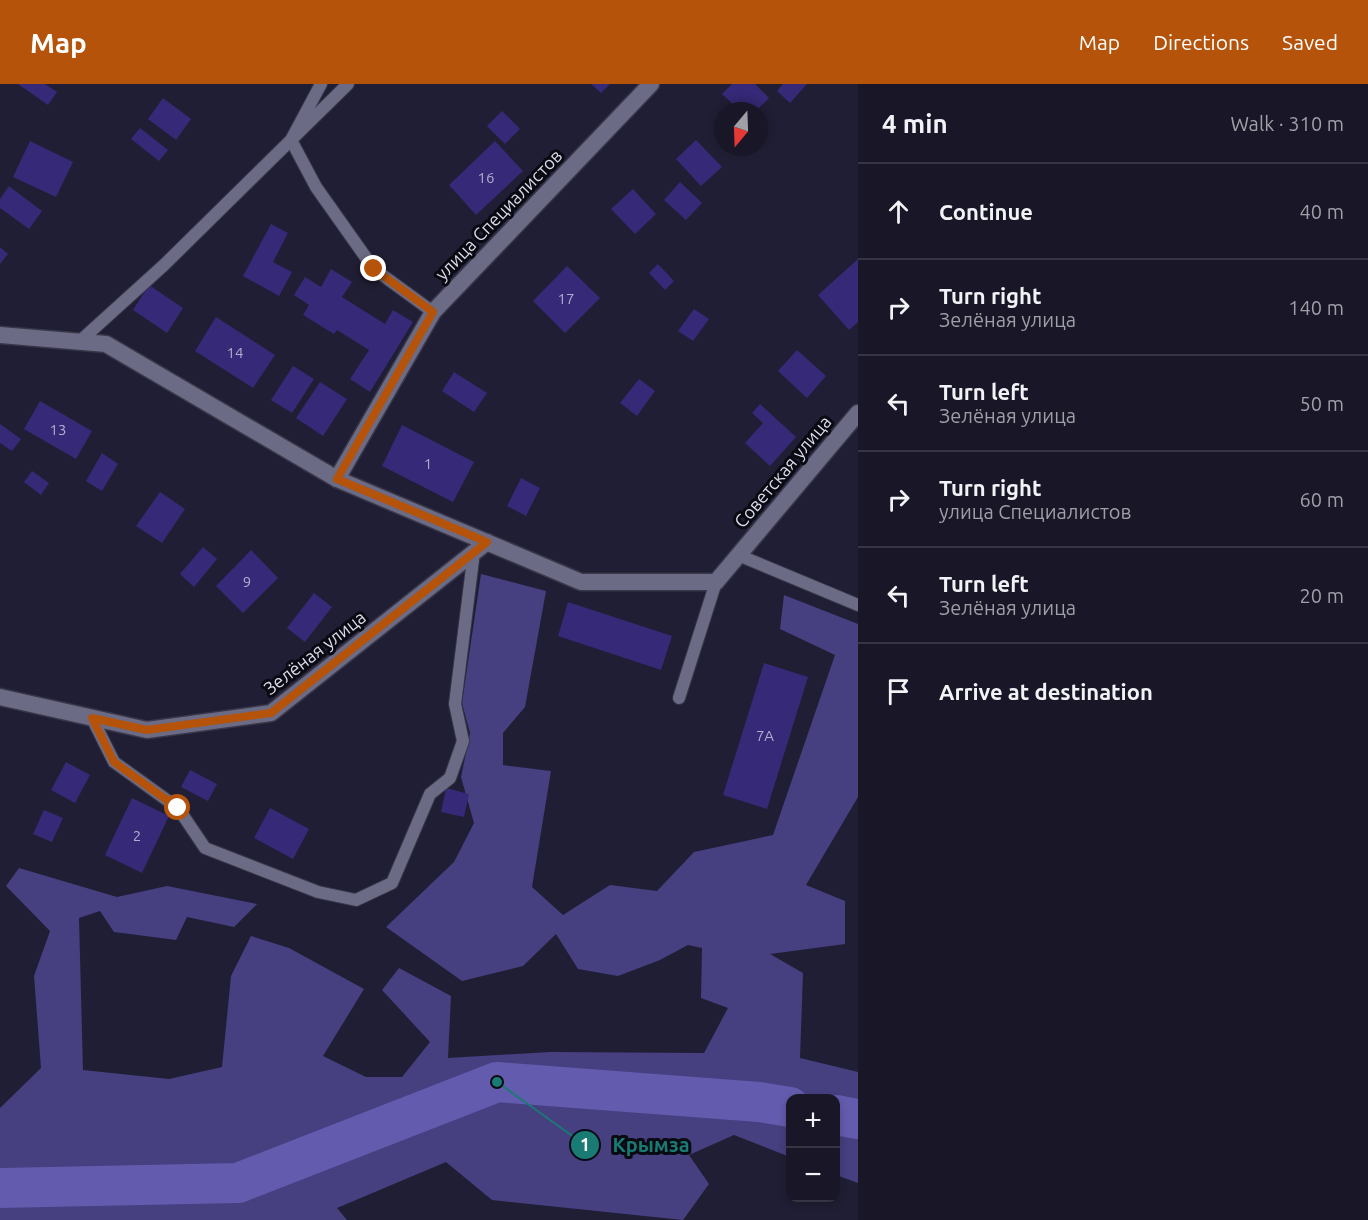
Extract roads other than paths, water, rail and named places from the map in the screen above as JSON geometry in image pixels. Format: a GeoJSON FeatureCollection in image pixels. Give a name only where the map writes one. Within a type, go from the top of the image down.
{"type":"FeatureCollection","features":[{"type":"Feature","properties":{"kind":"street","name":"улица Специалистов"},"geometry":{"type":"LineString","coordinates":[[337,479],[433,312],[651,84]]}},
{"type":"Feature","properties":{"kind":"street"},"geometry":{"type":"LineString","coordinates":[[0,335],[106,344],[337,479],[480,547],[581,582],[716,582],[738,555]]}},
{"type":"Feature","properties":{"kind":"street","name":"Советская улица"},"geometry":{"type":"LineString","coordinates":[[738,555],[858,413]]}},
{"type":"Feature","properties":{"kind":"street","name":"Зелёная улица"},"geometry":{"type":"LineString","coordinates":[[0,697],[147,730],[271,713],[480,547]]}},
{"type":"Feature","properties":{"kind":"lane"},"geometry":{"type":"LineString","coordinates":[[291,141],[321,84]]}},
{"type":"Feature","properties":{"kind":"lane"},"geometry":{"type":"LineString","coordinates":[[79,342],[164,265],[348,84]]}},
{"type":"Feature","properties":{"kind":"lane"},"geometry":{"type":"LineString","coordinates":[[291,141],[316,187],[374,269],[433,312]]}},
{"type":"Feature","properties":{"kind":"lane"},"geometry":{"type":"LineString","coordinates":[[92,718],[114,762],[178,808],[205,848],[318,892],[357,900],[392,883],[430,794],[450,778],[463,741],[455,704],[480,547]]}},
{"type":"Feature","properties":{"kind":"lane"},"geometry":{"type":"LineString","coordinates":[[738,555],[858,605]]}},
{"type":"Feature","properties":{"kind":"lane"},"geometry":{"type":"LineString","coordinates":[[679,698],[716,582]]}},
{"type":"Feature","properties":{"kind":"waterway"},"geometry":{"type":"LineString","coordinates":[[0,1188],[238,1183],[497,1082],[759,1102],[786,1106]]}},
{"type":"Feature","properties":{"kind":"waterway"},"geometry":{"type":"LineString","coordinates":[[840,1116],[858,1119]]}},
{"type":"Feature","properties":{"kind":"place","name":"Крымза"},"geometry":{"type":"Point","coordinates":[497,1082]}}]}
